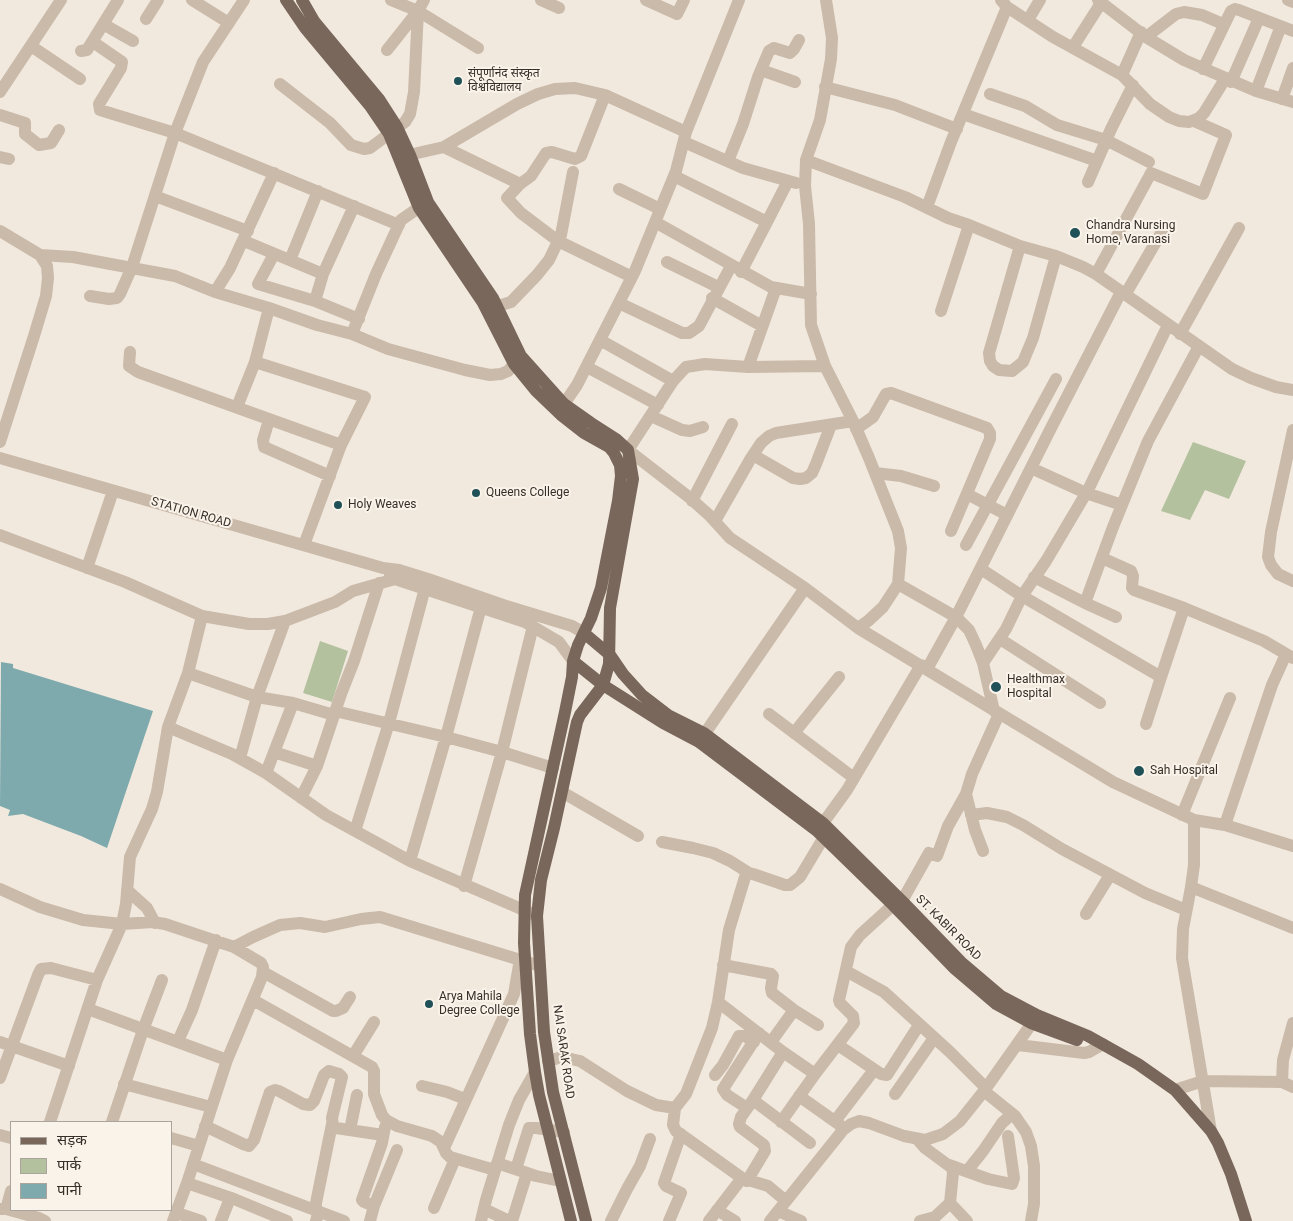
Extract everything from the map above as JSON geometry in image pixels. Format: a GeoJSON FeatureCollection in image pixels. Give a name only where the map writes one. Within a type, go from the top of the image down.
{"type":"FeatureCollection","features":[{"type":"Feature","properties":{"kind":"main road"},"geometry":{"type":"LineString","coordinates":[[286,0],[302,8],[379,99],[405,156],[424,205],[484,303],[514,364],[536,391],[561,415],[609,447],[620,466],[621,476],[618,501],[602,588],[591,618],[578,645],[573,662],[565,712],[527,878],[524,911],[522,960],[535,1072],[547,1130],[571,1221]]}},
{"type":"Feature","properties":{"kind":"main road"},"geometry":{"type":"LineString","coordinates":[[424,205],[498,306],[521,356],[564,404],[591,424],[616,439],[628,450],[633,479],[610,608],[608,626],[610,655],[603,685]]}},
{"type":"Feature","properties":{"kind":"main road","name":"ST. KABIR ROAD"},"geometry":{"type":"LineString","coordinates":[[584,633],[610,655],[623,674],[642,695],[701,737],[821,830],[898,903],[954,969],[996,1004],[1100,1046],[1138,1064],[1175,1090],[1211,1131],[1218,1143],[1231,1174],[1246,1221]]}},
{"type":"Feature","properties":{"kind":"main road","name":"ST. KABIR ROAD"},"geometry":{"type":"LineString","coordinates":[[573,662],[603,685],[663,723],[701,737]]}},
{"type":"Feature","properties":{"kind":"main road","name":"NAI SARAK ROAD"},"geometry":{"type":"LineString","coordinates":[[586,1221],[553,1092],[548,1061],[543,1015],[538,916],[541,880],[577,722],[584,709],[603,685]]}},
{"type":"Feature","properties":{"kind":"main road"},"geometry":{"type":"LineString","coordinates":[[529,1016],[543,1015]]}},
{"type":"Feature","properties":{"kind":"main road","name":"ST. KABIR ROAD"},"geometry":{"type":"LineString","coordinates":[[1100,1046],[1158,1087],[1200,1127],[1212,1144],[1220,1163],[1237,1221]]}},
{"type":"Feature","properties":{"kind":"street"},"geometry":{"type":"LineString","coordinates":[[0,92],[62,0]]}},
{"type":"Feature","properties":{"kind":"street"},"geometry":{"type":"LineString","coordinates":[[80,51],[88,50],[118,0]]}},
{"type":"Feature","properties":{"kind":"street"},"geometry":{"type":"LineString","coordinates":[[146,20],[158,0]]}},
{"type":"Feature","properties":{"kind":"street"},"geometry":{"type":"LineString","coordinates":[[192,0],[229,23]]}},
{"type":"Feature","properties":{"kind":"street"},"geometry":{"type":"LineString","coordinates":[[90,296],[109,299],[117,298],[120,294],[132,267],[176,133],[203,62],[244,0]]}},
{"type":"Feature","properties":{"kind":"street"},"geometry":{"type":"LineString","coordinates":[[391,0],[421,5],[478,48]]}},
{"type":"Feature","properties":{"kind":"street"},"geometry":{"type":"LineString","coordinates":[[541,0],[559,8]]}},
{"type":"Feature","properties":{"kind":"street"},"geometry":{"type":"LineString","coordinates":[[646,0],[677,14],[684,0]]}},
{"type":"Feature","properties":{"kind":"street"},"geometry":{"type":"LineString","coordinates":[[564,404],[587,367],[632,277],[674,176],[685,137],[739,0]]}},
{"type":"Feature","properties":{"kind":"street"},"geometry":{"type":"LineString","coordinates":[[826,0],[832,38],[826,87],[820,120],[806,160],[805,186],[809,224],[811,325],[825,366],[855,425],[875,473],[898,531],[900,548],[898,584],[883,607],[858,628]]}},
{"type":"Feature","properties":{"kind":"street"},"geometry":{"type":"LineString","coordinates":[[1028,20],[1040,0]]}},
{"type":"Feature","properties":{"kind":"street"},"geometry":{"type":"LineString","coordinates":[[1288,0],[1293,2]]}},
{"type":"Feature","properties":{"kind":"street"},"geometry":{"type":"LineString","coordinates":[[1073,47],[1100,1],[1144,35],[1184,60],[1256,91],[1287,101],[1293,68]]}},
{"type":"Feature","properties":{"kind":"street"},"geometry":{"type":"LineString","coordinates":[[927,208],[1004,4],[1122,75],[1134,85],[1150,104],[1169,117],[1189,122],[1194,121],[1204,113],[1228,80],[1259,18]]}},
{"type":"Feature","properties":{"kind":"street"},"geometry":{"type":"LineString","coordinates":[[387,50],[421,5]]}},
{"type":"Feature","properties":{"kind":"street"},"geometry":{"type":"LineString","coordinates":[[280,84],[330,123],[351,145],[364,149],[370,148],[405,122],[410,114],[413,102],[421,5]]}},
{"type":"Feature","properties":{"kind":"street"},"geometry":{"type":"LineString","coordinates":[[1203,69],[1228,14],[1235,9],[1287,29],[1256,91]]}},
{"type":"Feature","properties":{"kind":"street"},"geometry":{"type":"LineString","coordinates":[[1122,75],[1144,35],[1176,14],[1184,12],[1202,15],[1223,24]]}},
{"type":"Feature","properties":{"kind":"street"},"geometry":{"type":"LineString","coordinates":[[103,24],[133,40]]}},
{"type":"Feature","properties":{"kind":"street"},"geometry":{"type":"LineString","coordinates":[[728,161],[761,70],[771,49],[790,53],[799,40]]}},
{"type":"Feature","properties":{"kind":"street"},"geometry":{"type":"LineString","coordinates":[[93,42],[122,62],[122,68],[98,104],[100,110],[176,133],[399,225]]}},
{"type":"Feature","properties":{"kind":"street"},"geometry":{"type":"LineString","coordinates":[[31,46],[80,78]]}},
{"type":"Feature","properties":{"kind":"street"},"geometry":{"type":"LineString","coordinates":[[761,70],[795,82]]}},
{"type":"Feature","properties":{"kind":"street"},"geometry":{"type":"LineString","coordinates":[[1088,182],[1106,140],[1134,85]]}},
{"type":"Feature","properties":{"kind":"street"},"geometry":{"type":"LineString","coordinates":[[826,87],[895,105],[956,129]]}},
{"type":"Feature","properties":{"kind":"street"},"geometry":{"type":"LineString","coordinates":[[405,156],[444,147],[517,104],[538,94],[555,89],[575,88],[606,94],[743,168],[805,186]]}},
{"type":"Feature","properties":{"kind":"street"},"geometry":{"type":"LineString","coordinates":[[606,94],[580,156],[575,159],[552,152],[546,153],[531,176],[520,184],[507,198],[521,213],[558,240],[632,277]]}},
{"type":"Feature","properties":{"kind":"street"},"geometry":{"type":"LineString","coordinates":[[990,94],[1025,106],[1058,125],[1106,140],[1148,162]]}},
{"type":"Feature","properties":{"kind":"street"},"geometry":{"type":"LineString","coordinates":[[963,114],[1097,161]]}},
{"type":"Feature","properties":{"kind":"street"},"geometry":{"type":"LineString","coordinates":[[0,115],[25,123],[25,134],[39,145],[52,143],[58,130]]}},
{"type":"Feature","properties":{"kind":"street"},"geometry":{"type":"LineString","coordinates":[[1096,274],[1151,173],[1202,194],[1226,135],[1194,121]]}},
{"type":"Feature","properties":{"kind":"street"},"geometry":{"type":"LineString","coordinates":[[444,147],[520,184]]}},
{"type":"Feature","properties":{"kind":"street"},"geometry":{"type":"LineString","coordinates":[[806,160],[905,197],[948,218],[1020,246],[1056,256],[1096,274],[1232,369],[1276,387],[1293,390]]}},
{"type":"Feature","properties":{"kind":"street"},"geometry":{"type":"LineString","coordinates":[[215,292],[246,236],[274,172]]}},
{"type":"Feature","properties":{"kind":"street"},"geometry":{"type":"LineString","coordinates":[[498,306],[511,302],[537,276],[548,260],[561,235],[572,172]]}},
{"type":"Feature","properties":{"kind":"street"},"geometry":{"type":"LineString","coordinates":[[674,176],[767,222]]}},
{"type":"Feature","properties":{"kind":"street"},"geometry":{"type":"LineString","coordinates":[[619,304],[682,333],[689,333],[699,326],[715,293],[736,269],[767,222],[788,181]]}},
{"type":"Feature","properties":{"kind":"street"},"geometry":{"type":"LineString","coordinates":[[619,189],[660,209]]}},
{"type":"Feature","properties":{"kind":"street"},"geometry":{"type":"LineString","coordinates":[[290,260],[318,191]]}},
{"type":"Feature","properties":{"kind":"street"},"geometry":{"type":"LineString","coordinates":[[155,196],[246,236],[274,254],[323,274]]}},
{"type":"Feature","properties":{"kind":"street"},"geometry":{"type":"LineString","coordinates":[[352,334],[376,274],[401,220],[424,205]]}},
{"type":"Feature","properties":{"kind":"street"},"geometry":{"type":"LineString","coordinates":[[316,301],[323,274],[354,206]]}},
{"type":"Feature","properties":{"kind":"street"},"geometry":{"type":"LineString","coordinates":[[655,222],[771,287],[811,294]]}},
{"type":"Feature","properties":{"kind":"street"},"geometry":{"type":"LineString","coordinates":[[941,311],[969,225]]}},
{"type":"Feature","properties":{"kind":"street"},"geometry":{"type":"LineString","coordinates":[[662,842],[713,853],[749,873],[790,886],[800,877],[821,830],[956,617],[1031,468],[1123,294],[1164,228]]}},
{"type":"Feature","properties":{"kind":"street"},"geometry":{"type":"LineString","coordinates":[[1180,334],[1239,228]]}},
{"type":"Feature","properties":{"kind":"street"},"geometry":{"type":"LineString","coordinates":[[0,232],[40,255],[73,257],[175,276],[215,292],[269,308],[316,325],[352,334],[388,349],[425,360],[490,375],[508,371],[514,364]]}},
{"type":"Feature","properties":{"kind":"street"},"geometry":{"type":"LineString","coordinates":[[1020,246],[989,353],[993,366],[999,370],[1012,371],[1023,362],[1056,256]]}},
{"type":"Feature","properties":{"kind":"street"},"geometry":{"type":"LineString","coordinates":[[274,254],[258,284],[316,301],[359,319]]}},
{"type":"Feature","properties":{"kind":"street"},"geometry":{"type":"LineString","coordinates":[[0,442],[46,296],[48,272],[47,266],[40,255]]}},
{"type":"Feature","properties":{"kind":"street"},"geometry":{"type":"LineString","coordinates":[[666,262],[762,326]]}},
{"type":"Feature","properties":{"kind":"street"},"geometry":{"type":"LineString","coordinates":[[748,367],[776,288]]}},
{"type":"Feature","properties":{"kind":"street"},"geometry":{"type":"LineString","coordinates":[[237,407],[255,362],[269,308]]}},
{"type":"Feature","properties":{"kind":"street"},"geometry":{"type":"LineString","coordinates":[[983,663],[1000,639],[1022,596],[1046,561],[1086,494],[1168,325]]}},
{"type":"Feature","properties":{"kind":"street"},"geometry":{"type":"LineString","coordinates":[[600,340],[673,381]]}},
{"type":"Feature","properties":{"kind":"street"},"geometry":{"type":"LineString","coordinates":[[1085,604],[1148,441],[1199,346]]}},
{"type":"Feature","properties":{"kind":"street"},"geometry":{"type":"LineString","coordinates":[[130,352],[128,364],[131,369],[341,445]]}},
{"type":"Feature","properties":{"kind":"street"},"geometry":{"type":"LineString","coordinates":[[255,362],[365,397],[341,445],[304,545]]}},
{"type":"Feature","properties":{"kind":"street"},"geometry":{"type":"LineString","coordinates":[[825,366],[748,367],[695,365],[686,367],[673,381],[628,450],[692,501],[715,521],[730,538],[805,588],[858,628],[996,713],[1113,782],[1182,815],[1194,820],[1225,825],[1293,846]]}},
{"type":"Feature","properties":{"kind":"street"},"geometry":{"type":"LineString","coordinates":[[587,367],[682,430],[690,431],[703,427]]}},
{"type":"Feature","properties":{"kind":"street"},"geometry":{"type":"LineString","coordinates":[[966,545],[1056,380]]}},
{"type":"Feature","properties":{"kind":"street"},"geometry":{"type":"LineString","coordinates":[[715,521],[753,455],[769,436],[776,433],[831,424],[855,425],[873,417],[886,394],[891,393],[987,428],[990,433],[990,439],[951,531]]}},
{"type":"Feature","properties":{"kind":"street"},"geometry":{"type":"LineString","coordinates":[[269,420],[262,440],[264,447],[330,476]]}},
{"type":"Feature","properties":{"kind":"street"},"geometry":{"type":"LineString","coordinates":[[692,501],[732,424]]}},
{"type":"Feature","properties":{"kind":"street"},"geometry":{"type":"LineString","coordinates":[[753,455],[793,478],[800,480],[806,478],[812,473],[831,424]]}},
{"type":"Feature","properties":{"kind":"street"},"geometry":{"type":"LineString","coordinates":[[1293,430],[1271,532],[1268,557],[1278,574],[1293,581]]}},
{"type":"Feature","properties":{"kind":"street","name":"STATION ROAD"},"geometry":{"type":"LineString","coordinates":[[0,458],[382,568],[425,588],[525,622],[559,642],[573,662]]}},
{"type":"Feature","properties":{"kind":"street"},"geometry":{"type":"LineString","coordinates":[[1031,468],[1086,494],[1122,505]]}},
{"type":"Feature","properties":{"kind":"street"},"geometry":{"type":"LineString","coordinates":[[875,473],[901,476],[934,486]]}},
{"type":"Feature","properties":{"kind":"street"},"geometry":{"type":"LineString","coordinates":[[87,568],[113,491]]}},
{"type":"Feature","properties":{"kind":"street"},"geometry":{"type":"LineString","coordinates":[[967,494],[1007,515]]}},
{"type":"Feature","properties":{"kind":"street"},"geometry":{"type":"LineString","coordinates":[[0,535],[125,582],[202,616],[249,624],[268,624],[285,621],[335,602],[353,591],[397,575]]}},
{"type":"Feature","properties":{"kind":"street"},"geometry":{"type":"LineString","coordinates":[[1102,558],[1131,571],[1133,576],[1132,588],[1134,590],[1184,608],[1264,641],[1290,656],[1272,685],[1225,825]]}},
{"type":"Feature","properties":{"kind":"street"},"geometry":{"type":"LineString","coordinates":[[981,569],[1022,596],[1161,677]]}},
{"type":"Feature","properties":{"kind":"street","name":"STATION ROAD"},"geometry":{"type":"LineString","coordinates":[[397,575],[428,579],[572,626],[584,633]]}},
{"type":"Feature","properties":{"kind":"street"},"geometry":{"type":"LineString","coordinates":[[1034,577],[1085,604],[1116,617]]}},
{"type":"Feature","properties":{"kind":"street"},"geometry":{"type":"LineString","coordinates":[[301,798],[317,766],[379,583]]}},
{"type":"Feature","properties":{"kind":"street"},"geometry":{"type":"LineString","coordinates":[[781,1122],[815,1074],[852,1028],[855,1020],[840,1003],[849,953],[854,942],[898,903],[929,853],[937,856],[948,826],[966,794],[996,713],[983,663],[969,630],[956,617],[898,584]]}},
{"type":"Feature","properties":{"kind":"street"},"geometry":{"type":"LineString","coordinates":[[355,831],[389,723],[425,588]]}},
{"type":"Feature","properties":{"kind":"street"},"geometry":{"type":"LineString","coordinates":[[701,737],[805,588]]}},
{"type":"Feature","properties":{"kind":"street"},"geometry":{"type":"LineString","coordinates":[[410,861],[481,608]]}},
{"type":"Feature","properties":{"kind":"street"},"geometry":{"type":"LineString","coordinates":[[1146,724],[1184,608]]}},
{"type":"Feature","properties":{"kind":"street"},"geometry":{"type":"LineString","coordinates":[[50,1121],[97,980],[122,924],[126,904],[130,857],[152,809],[157,792],[168,727],[188,672],[202,616]]}},
{"type":"Feature","properties":{"kind":"street"},"geometry":{"type":"LineString","coordinates":[[240,758],[257,697],[285,621]]}},
{"type":"Feature","properties":{"kind":"street"},"geometry":{"type":"LineString","coordinates":[[464,886],[502,752],[533,626]]}},
{"type":"Feature","properties":{"kind":"street"},"geometry":{"type":"LineString","coordinates":[[1000,639],[1100,703]]}},
{"type":"Feature","properties":{"kind":"street"},"geometry":{"type":"LineString","coordinates":[[188,672],[257,697],[389,723],[502,752],[553,768]]}},
{"type":"Feature","properties":{"kind":"street"},"geometry":{"type":"LineString","coordinates":[[794,732],[839,676]]}},
{"type":"Feature","properties":{"kind":"street"},"geometry":{"type":"LineString","coordinates":[[1182,815],[1230,698]]}},
{"type":"Feature","properties":{"kind":"street"},"geometry":{"type":"LineString","coordinates":[[266,773],[293,703]]}},
{"type":"Feature","properties":{"kind":"street"},"geometry":{"type":"LineString","coordinates":[[768,714],[854,778]]}},
{"type":"Feature","properties":{"kind":"street"},"geometry":{"type":"LineString","coordinates":[[168,727],[240,758],[266,773],[326,815],[410,861],[464,886],[538,916]]}},
{"type":"Feature","properties":{"kind":"street"},"geometry":{"type":"LineString","coordinates":[[274,752],[317,766]]}},
{"type":"Feature","properties":{"kind":"street"},"geometry":{"type":"LineString","coordinates":[[562,792],[638,836]]}},
{"type":"Feature","properties":{"kind":"street"},"geometry":{"type":"LineString","coordinates":[[966,794],[983,851]]}},
{"type":"Feature","properties":{"kind":"street"},"geometry":{"type":"LineString","coordinates":[[971,815],[987,813],[1007,817],[1110,875],[1145,893],[1186,910]]}},
{"type":"Feature","properties":{"kind":"street"},"geometry":{"type":"LineString","coordinates":[[1194,820],[1194,865],[1183,929],[1182,958],[1211,1131]]}},
{"type":"Feature","properties":{"kind":"street"},"geometry":{"type":"LineString","coordinates":[[749,873],[743,881],[729,930],[712,1028],[683,1100],[675,1108],[673,1125],[676,1131],[744,1180],[768,1186],[778,1211],[801,1221]]}},
{"type":"Feature","properties":{"kind":"street"},"geometry":{"type":"LineString","coordinates":[[1086,914],[1110,875]]}},
{"type":"Feature","properties":{"kind":"street"},"geometry":{"type":"LineString","coordinates":[[1191,887],[1293,928]]}},
{"type":"Feature","properties":{"kind":"street"},"geometry":{"type":"LineString","coordinates":[[0,889],[40,907],[67,916],[122,924],[165,924],[234,947],[261,962],[263,972],[227,1060],[193,1164],[181,1190],[175,1217],[201,1221]]}},
{"type":"Feature","properties":{"kind":"street"},"geometry":{"type":"LineString","coordinates":[[127,890],[147,908],[155,923]]}},
{"type":"Feature","properties":{"kind":"street"},"geometry":{"type":"LineString","coordinates":[[234,947],[252,937],[280,926],[300,923],[325,927],[380,917],[540,966]]}},
{"type":"Feature","properties":{"kind":"street"},"geometry":{"type":"LineString","coordinates":[[178,1041],[192,1010],[216,940]]}},
{"type":"Feature","properties":{"kind":"street"},"geometry":{"type":"LineString","coordinates":[[444,1148],[514,994],[522,960]]}},
{"type":"Feature","properties":{"kind":"street"},"geometry":{"type":"LineString","coordinates":[[723,965],[771,974],[773,976],[772,993],[818,1025]]}},
{"type":"Feature","properties":{"kind":"street"},"geometry":{"type":"LineString","coordinates":[[0,1078],[6,1044],[42,969],[51,968],[97,980]]}},
{"type":"Feature","properties":{"kind":"street"},"geometry":{"type":"LineString","coordinates":[[846,970],[884,992],[950,1052],[1012,1114],[1026,1132],[1031,1146],[1034,1166],[1031,1221]]}},
{"type":"Feature","properties":{"kind":"street"},"geometry":{"type":"LineString","coordinates":[[263,972],[333,1011],[340,1010],[350,996]]}},
{"type":"Feature","properties":{"kind":"street"},"geometry":{"type":"LineString","coordinates":[[115,1121],[124,1084],[142,1030],[162,980]]}},
{"type":"Feature","properties":{"kind":"street"},"geometry":{"type":"LineString","coordinates":[[253,1000],[372,1068],[374,1071],[374,1094],[382,1115],[396,1126],[432,1136],[441,1142],[447,1155],[454,1159],[522,1171],[560,1181]]}},
{"type":"Feature","properties":{"kind":"street"},"geometry":{"type":"LineString","coordinates":[[718,1002],[756,1037]]}},
{"type":"Feature","properties":{"kind":"street"},"geometry":{"type":"LineString","coordinates":[[88,1009],[227,1060]]}},
{"type":"Feature","properties":{"kind":"street"},"geometry":{"type":"LineString","coordinates":[[771,1042],[794,1010]]}},
{"type":"Feature","properties":{"kind":"street"},"geometry":{"type":"LineString","coordinates":[[800,1096],[840,1125],[859,1121],[918,1140],[925,1140],[943,1134],[960,1120],[1018,1045],[1034,1019]]}},
{"type":"Feature","properties":{"kind":"street"},"geometry":{"type":"LineString","coordinates":[[353,1056],[374,1022]]}},
{"type":"Feature","properties":{"kind":"street"},"geometry":{"type":"LineString","coordinates":[[1175,1090],[1203,1081],[1288,1084],[1283,1060],[1293,1023]]}},
{"type":"Feature","properties":{"kind":"street"},"geometry":{"type":"LineString","coordinates":[[838,1045],[884,1075],[890,1073],[919,1025]]}},
{"type":"Feature","properties":{"kind":"street"},"geometry":{"type":"LineString","coordinates":[[715,1075],[723,1065],[739,1036],[756,1037],[771,1042],[815,1074]]}},
{"type":"Feature","properties":{"kind":"street"},"geometry":{"type":"LineString","coordinates":[[756,1037],[724,1089],[727,1095],[750,1104],[781,1122],[810,1143]]}},
{"type":"Feature","properties":{"kind":"street"},"geometry":{"type":"LineString","coordinates":[[895,1094],[934,1038]]}},
{"type":"Feature","properties":{"kind":"street"},"geometry":{"type":"LineString","coordinates":[[6,1044],[68,1066]]}},
{"type":"Feature","properties":{"kind":"street"},"geometry":{"type":"LineString","coordinates":[[1018,1045],[1076,1053],[1089,1052],[1100,1046]]}},
{"type":"Feature","properties":{"kind":"street"},"geometry":{"type":"LineString","coordinates":[[709,1221],[744,1180],[763,1154],[765,1147],[738,1124],[783,1052]]}},
{"type":"Feature","properties":{"kind":"street"},"geometry":{"type":"LineString","coordinates":[[548,1061],[562,1057],[580,1061],[627,1091],[656,1105],[675,1108]]}},
{"type":"Feature","properties":{"kind":"street"},"geometry":{"type":"LineString","coordinates":[[778,1211],[840,1125],[874,1070]]}},
{"type":"Feature","properties":{"kind":"street"},"geometry":{"type":"LineString","coordinates":[[205,1126],[249,1146],[254,1140],[270,1092],[279,1090],[303,1104],[310,1105],[314,1101],[327,1071],[339,1074],[342,1078],[316,1206],[317,1216]]}},
{"type":"Feature","properties":{"kind":"street"},"geometry":{"type":"LineString","coordinates":[[535,1072],[518,1100],[482,1215],[507,1220],[512,1218],[529,1128],[564,1132]]}},
{"type":"Feature","properties":{"kind":"street"},"geometry":{"type":"LineString","coordinates":[[124,1084],[211,1107]]}},
{"type":"Feature","properties":{"kind":"street"},"geometry":{"type":"LineString","coordinates":[[422,1086],[465,1099]]}},
{"type":"Feature","properties":{"kind":"street"},"geometry":{"type":"LineString","coordinates":[[350,1130],[357,1095]]}},
{"type":"Feature","properties":{"kind":"street"},"geometry":{"type":"LineString","coordinates":[[967,1171],[1002,1123],[1012,1114]]}},
{"type":"Feature","properties":{"kind":"street"},"geometry":{"type":"LineString","coordinates":[[374,1206],[362,1200],[386,1120]]}},
{"type":"Feature","properties":{"kind":"street"},"geometry":{"type":"LineString","coordinates":[[332,1124],[336,1128],[383,1135]]}},
{"type":"Feature","properties":{"kind":"street"},"geometry":{"type":"LineString","coordinates":[[668,1221],[681,1193],[666,1186],[664,1183],[681,1134]]}},
{"type":"Feature","properties":{"kind":"street"},"geometry":{"type":"LineString","coordinates":[[918,1140],[932,1154],[949,1165],[1009,1184],[1014,1182],[1014,1178],[1008,1136]]}},
{"type":"Feature","properties":{"kind":"street"},"geometry":{"type":"LineString","coordinates":[[172,1138],[199,1146]]}},
{"type":"Feature","properties":{"kind":"street"},"geometry":{"type":"LineString","coordinates":[[611,1221],[640,1166],[650,1139]]}},
{"type":"Feature","properties":{"kind":"street"},"geometry":{"type":"LineString","coordinates":[[370,1221],[374,1206],[397,1150]]}},
{"type":"Feature","properties":{"kind":"street"},"geometry":{"type":"LineString","coordinates":[[434,1208],[454,1159]]}},
{"type":"Feature","properties":{"kind":"street"},"geometry":{"type":"LineString","coordinates":[[193,1164],[246,1184],[317,1216],[344,1221]]}},
{"type":"Feature","properties":{"kind":"street"},"geometry":{"type":"LineString","coordinates":[[920,1221],[935,1217],[950,1204],[953,1173],[949,1165]]}},
{"type":"Feature","properties":{"kind":"street"},"geometry":{"type":"LineString","coordinates":[[238,1200],[246,1184]]}},
{"type":"Feature","properties":{"kind":"street"},"geometry":{"type":"LineString","coordinates":[[181,1190],[238,1200],[273,1218],[287,1221]]}},
{"type":"Feature","properties":{"kind":"street"},"geometry":{"type":"LineString","coordinates":[[3,1209],[10,1193]]}},
{"type":"Feature","properties":{"kind":"street"},"geometry":{"type":"LineString","coordinates":[[221,1221],[229,1201],[231,1199],[238,1200]]}},
{"type":"Feature","properties":{"kind":"street"},"geometry":{"type":"LineString","coordinates":[[950,1204],[967,1221]]}},
{"type":"Feature","properties":{"kind":"street"},"geometry":{"type":"LineString","coordinates":[[717,1210],[735,1221]]}},
{"type":"Feature","properties":{"kind":"street"},"geometry":{"type":"LineString","coordinates":[[14,1211],[41,1216]]}},
{"type":"Feature","properties":{"kind":"green space"},"geometry":{"type":"Polygon","coordinates":[[[1193,442],[1246,461],[1229,499],[1205,490],[1190,520],[1161,511],[1193,442]]]}},
{"type":"Feature","properties":{"kind":"green space"},"geometry":{"type":"Polygon","coordinates":[[[320,641],[348,651],[332,702],[303,693],[320,641]]]}},
{"type":"Feature","properties":{"kind":"water"},"geometry":{"type":"Polygon","coordinates":[[[1,662],[13,664],[13,668],[153,711],[107,848],[23,814],[8,816],[10,810],[0,806],[1,662]]]}},
{"type":"Feature","properties":{"kind":"place","name":"संपूर्णानंद संस्कृत विश्वविद्यालय"},"geometry":{"type":"Point","coordinates":[458,81]}},
{"type":"Feature","properties":{"kind":"place","name":"Chandra Nursing Home, Varanasi"},"geometry":{"type":"Point","coordinates":[1075,233]}},
{"type":"Feature","properties":{"kind":"place","name":"Queens College"},"geometry":{"type":"Point","coordinates":[476,493]}},
{"type":"Feature","properties":{"kind":"place","name":"Holy Weaves"},"geometry":{"type":"Point","coordinates":[338,505]}},
{"type":"Feature","properties":{"kind":"place","name":"Healthmax Hospital"},"geometry":{"type":"Point","coordinates":[996,687]}},
{"type":"Feature","properties":{"kind":"place","name":"Sah Hospital"},"geometry":{"type":"Point","coordinates":[1139,771]}},
{"type":"Feature","properties":{"kind":"place","name":"Arya Mahila Degree College"},"geometry":{"type":"Point","coordinates":[429,1004]}}]}
